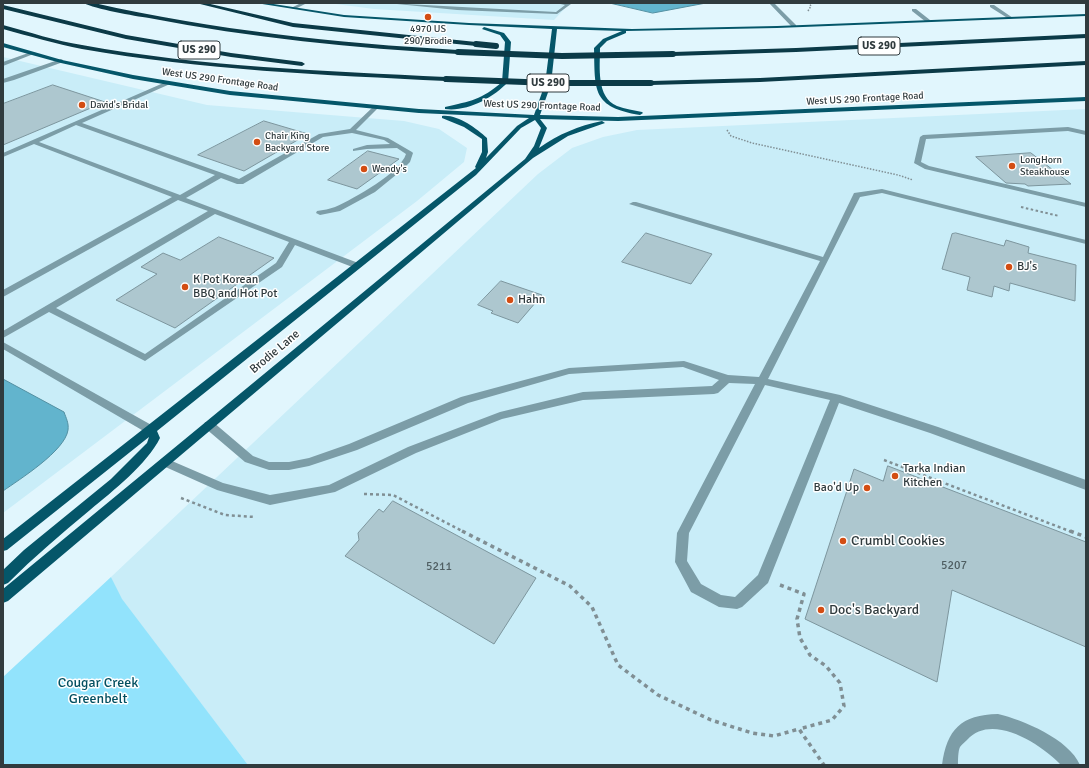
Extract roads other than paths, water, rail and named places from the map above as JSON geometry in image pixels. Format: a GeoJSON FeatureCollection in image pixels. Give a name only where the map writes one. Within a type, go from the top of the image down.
{"type":"FeatureCollection","features":[{"type":"Feature","properties":{"kind":"highway","name":"US 290"},"geometry":{"type":"LineString","coordinates":[[87,3],[170,21],[315,42],[385,48],[562,56],[796,50],[1086,36]]}},
{"type":"Feature","properties":{"kind":"highway"},"geometry":{"type":"LineString","coordinates":[[199,3],[293,25],[514,47]]}},
{"type":"Feature","properties":{"kind":"highway","name":"US 290"},"geometry":{"type":"LineString","coordinates":[[3,6],[126,37],[176,46],[231,55],[398,76],[446,79],[551,83],[651,83],[760,80],[1086,63]]}},
{"type":"Feature","properties":{"kind":"highway"},"geometry":{"type":"LineString","coordinates":[[3,27],[81,47],[189,62],[299,72],[398,76]]}},
{"type":"Feature","properties":{"kind":"highway"},"geometry":{"type":"LineString","coordinates":[[522,47],[672,54]]}},
{"type":"Feature","properties":{"kind":"highway"},"geometry":{"type":"LineString","coordinates":[[958,70],[1086,70]]}},
{"type":"Feature","properties":{"kind":"main road"},"geometry":{"type":"LineString","coordinates":[[258,3],[344,16],[469,24],[632,30],[794,26],[1086,15]]}},
{"type":"Feature","properties":{"kind":"main road"},"geometry":{"type":"LineString","coordinates":[[419,111],[468,105],[491,95],[505,82],[508,42],[502,34],[469,24]]}},
{"type":"Feature","properties":{"kind":"main road"},"geometry":{"type":"LineString","coordinates":[[536,117],[548,84],[555,27]]}},
{"type":"Feature","properties":{"kind":"main road"},"geometry":{"type":"LineString","coordinates":[[632,30],[615,35],[605,40],[597,48],[599,92],[606,103],[627,112],[672,117]]}},
{"type":"Feature","properties":{"kind":"main road","name":"West US 290 Frontage Road"},"geometry":{"type":"LineString","coordinates":[[3,44],[61,61],[133,77],[245,94],[419,111],[536,117],[618,119],[1086,99]]}},
{"type":"Feature","properties":{"kind":"main road"},"geometry":{"type":"LineString","coordinates":[[419,111],[455,120],[477,131],[484,139],[485,152],[474,174]]}},
{"type":"Feature","properties":{"kind":"main road","name":"Brodie Lane"},"geometry":{"type":"LineString","coordinates":[[3,546],[474,174],[519,127],[536,117],[544,128],[537,146],[528,160],[3,597]]}},
{"type":"Feature","properties":{"kind":"main road"},"geometry":{"type":"LineString","coordinates":[[528,160],[552,141],[571,131],[618,119]]}},
{"type":"Feature","properties":{"kind":"main road"},"geometry":{"type":"LineString","coordinates":[[3,578],[28,554],[115,482],[136,462],[151,446],[155,438],[150,430]]}},
{"type":"Feature","properties":{"kind":"lane"},"geometry":{"type":"LineString","coordinates":[[293,8],[305,3]]}},
{"type":"Feature","properties":{"kind":"lane"},"geometry":{"type":"LineString","coordinates":[[389,3],[558,13],[569,4]]}},
{"type":"Feature","properties":{"kind":"lane"},"geometry":{"type":"LineString","coordinates":[[558,3],[569,4]]}},
{"type":"Feature","properties":{"kind":"lane"},"geometry":{"type":"LineString","coordinates":[[771,3],[794,26]]}},
{"type":"Feature","properties":{"kind":"lane"},"geometry":{"type":"LineString","coordinates":[[992,6],[1011,18]]}},
{"type":"Feature","properties":{"kind":"lane"},"geometry":{"type":"LineString","coordinates":[[914,10],[928,21]]}},
{"type":"Feature","properties":{"kind":"lane"},"geometry":{"type":"LineString","coordinates":[[3,64],[33,53]]}},
{"type":"Feature","properties":{"kind":"lane"},"geometry":{"type":"LineString","coordinates":[[3,81],[61,61]]}},
{"type":"Feature","properties":{"kind":"lane"},"geometry":{"type":"LineString","coordinates":[[3,155],[168,83]]}},
{"type":"Feature","properties":{"kind":"lane"},"geometry":{"type":"LineString","coordinates":[[352,130],[376,107]]}},
{"type":"Feature","properties":{"kind":"lane"},"geometry":{"type":"LineString","coordinates":[[76,123],[240,182],[320,135],[352,130],[386,139],[410,154],[407,162],[400,169],[372,190],[337,209],[320,213]]}},
{"type":"Feature","properties":{"kind":"lane"},"geometry":{"type":"LineString","coordinates":[[1086,133],[1068,129],[923,136],[917,163],[927,168],[1086,205]]}},
{"type":"Feature","properties":{"kind":"lane"},"geometry":{"type":"LineString","coordinates":[[34,142],[358,266]]}},
{"type":"Feature","properties":{"kind":"lane"},"geometry":{"type":"LineString","coordinates":[[355,150],[367,147],[397,146]]}},
{"type":"Feature","properties":{"kind":"lane"},"geometry":{"type":"LineString","coordinates":[[3,294],[221,175]]}},
{"type":"Feature","properties":{"kind":"lane"},"geometry":{"type":"LineString","coordinates":[[836,398],[763,579],[737,603],[718,602],[696,588],[681,562],[683,533],[825,260],[856,195],[882,191],[1086,242]]}},
{"type":"Feature","properties":{"kind":"lane"},"geometry":{"type":"LineString","coordinates":[[633,204],[825,260]]}},
{"type":"Feature","properties":{"kind":"lane"},"geometry":{"type":"LineString","coordinates":[[3,335],[214,211]]}},
{"type":"Feature","properties":{"kind":"lane"},"geometry":{"type":"LineString","coordinates":[[50,308],[145,358],[279,265],[293,242]]}},
{"type":"Feature","properties":{"kind":"lane"},"geometry":{"type":"LineString","coordinates":[[3,345],[150,430]]}},
{"type":"Feature","properties":{"kind":"lane"},"geometry":{"type":"LineString","coordinates":[[209,425],[249,459],[269,466],[289,466],[309,462],[353,447],[465,400],[569,371],[684,364],[728,379],[763,381],[836,398],[934,430],[1086,485]]}},
{"type":"Feature","properties":{"kind":"lane"},"geometry":{"type":"LineString","coordinates":[[165,462],[222,487],[270,500],[330,489],[412,450],[500,416],[583,396],[714,390],[728,379]]}},
{"type":"Feature","properties":{"kind":"lane"},"geometry":{"type":"LineString","coordinates":[[950,765],[954,742],[967,728],[978,723],[1000,722],[1021,727],[1046,741],[1072,765]]}},
{"type":"Feature","properties":{"kind":"place","name":"4970 US 290/Brodie"},"geometry":{"type":"Point","coordinates":[428,17]}},
{"type":"Feature","properties":{"kind":"place","name":"David's Bridal"},"geometry":{"type":"Point","coordinates":[82,105]}},
{"type":"Feature","properties":{"kind":"place","name":"Chair King Backyard Store"},"geometry":{"type":"Point","coordinates":[257,142]}},
{"type":"Feature","properties":{"kind":"place","name":"LongHorn Steakhouse"},"geometry":{"type":"Point","coordinates":[1012,166]}},
{"type":"Feature","properties":{"kind":"place","name":"Wendy's"},"geometry":{"type":"Point","coordinates":[364,169]}},
{"type":"Feature","properties":{"kind":"place","name":"BJ's"},"geometry":{"type":"Point","coordinates":[1009,267]}},
{"type":"Feature","properties":{"kind":"place","name":"K Pot Korean BBQ and Hot Pot"},"geometry":{"type":"Point","coordinates":[185,287]}},
{"type":"Feature","properties":{"kind":"place","name":"Hahn"},"geometry":{"type":"Point","coordinates":[510,300]}},
{"type":"Feature","properties":{"kind":"place","name":"Tarka Indian Kitchen"},"geometry":{"type":"Point","coordinates":[895,476]}},
{"type":"Feature","properties":{"kind":"place","name":"Bao'd Up"},"geometry":{"type":"Point","coordinates":[867,488]}},
{"type":"Feature","properties":{"kind":"place","name":"Crumbl Cookies"},"geometry":{"type":"Point","coordinates":[843,541]}},
{"type":"Feature","properties":{"kind":"place","name":"Doc's Backyard"},"geometry":{"type":"Point","coordinates":[821,610]}},
{"type":"Feature","properties":{"kind":"park label","name":"Cougar Creek Greenbelt"},"geometry":{"type":"Point","coordinates":[98,692]}}]}
